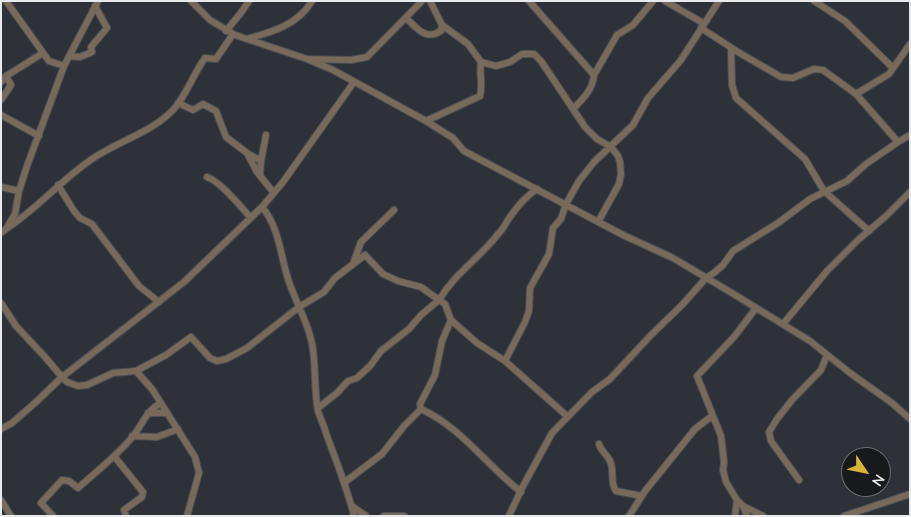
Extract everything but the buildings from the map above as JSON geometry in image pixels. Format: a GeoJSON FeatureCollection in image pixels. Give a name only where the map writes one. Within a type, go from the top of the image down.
{"type":"FeatureCollection","features":[{"type":"Feature","properties":{"kind":"street"},"geometry":{"type":"LineString","coordinates":[[6,1],[49,61],[64,66]]}},
{"type":"Feature","properties":{"kind":"street"},"geometry":{"type":"LineString","coordinates":[[191,1],[210,20],[226,31],[307,60],[354,82],[426,121],[453,138],[464,151],[598,222],[673,258],[810,341],[892,403],[910,420]]}},
{"type":"Feature","properties":{"kind":"street"},"geometry":{"type":"LineString","coordinates":[[226,31],[249,1]]}},
{"type":"Feature","properties":{"kind":"street"},"geometry":{"type":"LineString","coordinates":[[247,39],[279,29],[292,22],[303,13],[312,1]]}},
{"type":"Feature","properties":{"kind":"street"},"geometry":{"type":"LineString","coordinates":[[307,60],[351,60],[367,57],[422,1]]}},
{"type":"Feature","properties":{"kind":"street"},"geometry":{"type":"LineString","coordinates":[[430,1],[442,25],[468,44],[481,62],[496,66],[510,62],[522,54],[534,54],[541,61],[585,127],[596,139],[610,147],[618,156],[621,174],[619,184],[598,222]]}},
{"type":"Feature","properties":{"kind":"street"},"geometry":{"type":"LineString","coordinates":[[529,1],[594,75]]}},
{"type":"Feature","properties":{"kind":"street"},"geometry":{"type":"LineString","coordinates":[[573,109],[587,94],[594,75],[617,35],[633,25],[653,1]]}},
{"type":"Feature","properties":{"kind":"street"},"geometry":{"type":"LineString","coordinates":[[665,1],[731,48],[782,77],[793,78],[814,69],[823,70],[856,94],[898,142]]}},
{"type":"Feature","properties":{"kind":"street"},"geometry":{"type":"LineString","coordinates":[[505,361],[525,322],[529,311],[530,288],[549,254],[553,228],[561,219],[566,204],[587,170],[633,125],[648,98],[680,60],[719,1]]}},
{"type":"Feature","properties":{"kind":"street"},"geometry":{"type":"LineString","coordinates":[[814,1],[845,21],[893,68]]}},
{"type":"Feature","properties":{"kind":"street"},"geometry":{"type":"LineString","coordinates":[[4,231],[15,214],[19,191],[64,66],[97,4]]}},
{"type":"Feature","properties":{"kind":"street"},"geometry":{"type":"LineString","coordinates":[[69,56],[80,57],[92,52],[91,47],[107,28],[97,4]]}},
{"type":"Feature","properties":{"kind":"street"},"geometry":{"type":"LineString","coordinates":[[406,18],[423,34],[430,36],[441,31],[442,25]]}},
{"type":"Feature","properties":{"kind":"street"},"geometry":{"type":"LineString","coordinates":[[4,231],[20,220],[58,185],[93,158],[144,131],[165,116],[178,103],[205,58],[216,59],[233,34]]}},
{"type":"Feature","properties":{"kind":"street"},"geometry":{"type":"LineString","coordinates":[[856,94],[889,74],[910,44]]}},
{"type":"Feature","properties":{"kind":"street"},"geometry":{"type":"LineString","coordinates":[[731,48],[732,85],[736,98],[805,159],[824,191],[869,231]]}},
{"type":"Feature","properties":{"kind":"street"},"geometry":{"type":"LineString","coordinates":[[1,82],[6,76],[43,52]]}},
{"type":"Feature","properties":{"kind":"street"},"geometry":{"type":"LineString","coordinates":[[426,121],[480,96],[479,72],[481,62]]}},
{"type":"Feature","properties":{"kind":"street"},"geometry":{"type":"LineString","coordinates":[[1,100],[11,85],[6,76]]}},
{"type":"Feature","properties":{"kind":"street"},"geometry":{"type":"LineString","coordinates":[[1,429],[12,423],[62,377],[184,282],[251,218],[274,193],[354,82]]}},
{"type":"Feature","properties":{"kind":"street"},"geometry":{"type":"LineString","coordinates":[[178,103],[194,110],[203,104],[216,111],[226,137],[261,161]]}},
{"type":"Feature","properties":{"kind":"street"},"geometry":{"type":"LineString","coordinates":[[1,115],[39,136]]}},
{"type":"Feature","properties":{"kind":"street"},"geometry":{"type":"LineString","coordinates":[[260,175],[266,135]]}},
{"type":"Feature","properties":{"kind":"street"},"geometry":{"type":"LineString","coordinates":[[509,516],[552,433],[592,392],[610,378],[706,278],[722,266],[733,251],[778,223],[810,199],[847,181],[866,164],[898,142],[907,137],[910,145]]}},
{"type":"Feature","properties":{"kind":"street"},"geometry":{"type":"LineString","coordinates":[[247,152],[260,175],[274,193]]}},
{"type":"Feature","properties":{"kind":"street"},"geometry":{"type":"LineString","coordinates":[[207,177],[214,180],[251,218]]}},
{"type":"Feature","properties":{"kind":"street"},"geometry":{"type":"LineString","coordinates":[[58,185],[80,218],[92,224],[139,286],[159,302]]}},
{"type":"Feature","properties":{"kind":"street"},"geometry":{"type":"LineString","coordinates":[[1,187],[19,191]]}},
{"type":"Feature","properties":{"kind":"street"},"geometry":{"type":"LineString","coordinates":[[318,408],[337,393],[348,381],[357,378],[370,366],[381,351],[409,329],[421,315],[439,300],[447,286],[500,232],[523,199],[537,189]]}},
{"type":"Feature","properties":{"kind":"street"},"geometry":{"type":"LineString","coordinates":[[784,324],[827,271],[910,192]]}},
{"type":"Feature","properties":{"kind":"street"},"geometry":{"type":"LineString","coordinates":[[262,207],[270,217],[284,266],[312,340],[314,383],[318,408],[336,463],[346,482],[354,516]]}},
{"type":"Feature","properties":{"kind":"street"},"geometry":{"type":"LineString","coordinates":[[354,263],[360,242],[394,210]]}},
{"type":"Feature","properties":{"kind":"street"},"geometry":{"type":"LineString","coordinates":[[1,303],[16,326],[67,382],[78,386],[87,386],[113,373],[136,371],[166,355],[191,338],[210,358],[216,361],[226,359],[248,348],[299,307],[324,292],[335,278],[365,255],[383,274],[398,281],[421,287],[445,304],[452,320],[477,343],[505,361],[567,416]]}},
{"type":"Feature","properties":{"kind":"street"},"geometry":{"type":"LineString","coordinates":[[756,308],[734,337],[697,376],[721,436],[723,470],[726,482],[743,506],[763,516]]}},
{"type":"Feature","properties":{"kind":"street"},"geometry":{"type":"LineString","coordinates":[[421,409],[420,404],[435,375],[442,341],[452,320]]}},
{"type":"Feature","properties":{"kind":"street"},"geometry":{"type":"LineString","coordinates":[[799,480],[771,441],[769,432],[776,419],[821,370],[827,355]]}},
{"type":"Feature","properties":{"kind":"street"},"geometry":{"type":"LineString","coordinates":[[136,371],[152,389],[195,457],[199,473],[187,516]]}},
{"type":"Feature","properties":{"kind":"street"},"geometry":{"type":"LineString","coordinates":[[53,516],[41,504],[62,480],[69,481],[78,488],[114,456],[132,436],[153,407],[160,403]]}},
{"type":"Feature","properties":{"kind":"street"},"geometry":{"type":"LineString","coordinates":[[421,409],[445,422],[510,484],[521,492]]}},
{"type":"Feature","properties":{"kind":"street"},"geometry":{"type":"LineString","coordinates":[[346,482],[382,454],[404,426],[421,409]]}},
{"type":"Feature","properties":{"kind":"street"},"geometry":{"type":"LineString","coordinates":[[148,413],[167,413]]}},
{"type":"Feature","properties":{"kind":"street"},"geometry":{"type":"LineString","coordinates":[[629,516],[642,496],[695,429],[712,416]]}},
{"type":"Feature","properties":{"kind":"street"},"geometry":{"type":"LineString","coordinates":[[132,436],[156,437],[178,429]]}},
{"type":"Feature","properties":{"kind":"street"},"geometry":{"type":"LineString","coordinates":[[599,444],[600,450],[610,459],[612,486],[616,491],[642,496]]}},
{"type":"Feature","properties":{"kind":"street"},"geometry":{"type":"LineString","coordinates":[[114,456],[143,492],[142,497],[124,510],[126,516]]}},
{"type":"Feature","properties":{"kind":"street"},"geometry":{"type":"LineString","coordinates":[[844,516],[855,514],[910,494]]}},
{"type":"Feature","properties":{"kind":"street"},"geometry":{"type":"LineString","coordinates":[[1,500],[11,516]]}},
{"type":"Feature","properties":{"kind":"street"},"geometry":{"type":"LineString","coordinates":[[736,516],[737,500]]}},
{"type":"Feature","properties":{"kind":"street"},"geometry":{"type":"LineString","coordinates":[[352,506],[366,516]]}},
{"type":"Feature","properties":{"kind":"street"},"geometry":{"type":"LineString","coordinates":[[743,506],[747,516]]}},
{"type":"Feature","properties":{"kind":"street"},"geometry":{"type":"LineString","coordinates":[[384,516],[404,516]]}}]}
